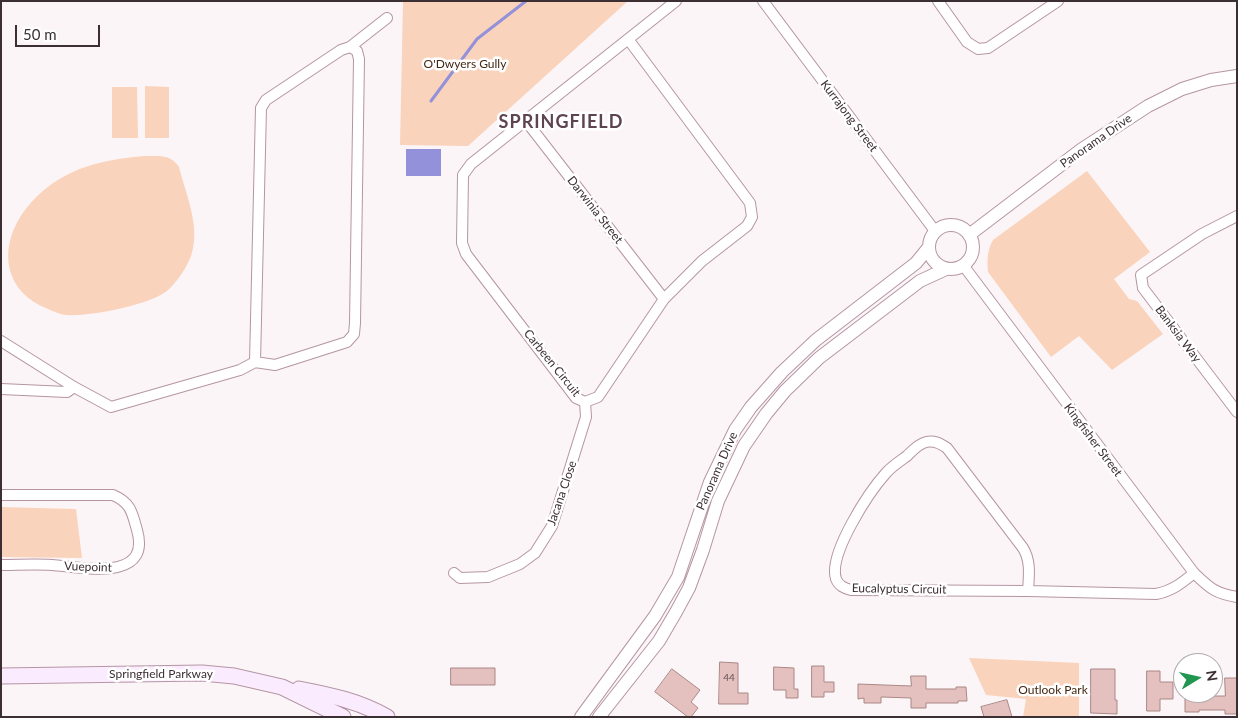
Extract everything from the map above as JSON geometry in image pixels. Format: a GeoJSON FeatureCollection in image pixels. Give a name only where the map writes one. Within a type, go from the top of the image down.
{"type":"FeatureCollection","features":[{"type":"Feature","properties":{"kind":"main road","name":"Springfield Parkway"},"geometry":{"type":"LineString","coordinates":[[1,676],[202,673],[234,676],[282,687],[343,717]]}},
{"type":"Feature","properties":{"kind":"main road"},"geometry":{"type":"LineString","coordinates":[[282,687],[341,698],[362,704],[387,717]]}},
{"type":"Feature","properties":{"kind":"street","name":"Carbeen Circuit"},"geometry":{"type":"LineString","coordinates":[[628,39],[750,203],[752,217],[747,226],[702,261],[664,299],[622,358],[598,397],[585,402],[576,398],[466,254],[462,243],[463,175],[471,164],[526,121],[628,39],[676,1]]}},
{"type":"Feature","properties":{"kind":"street","name":"Kurrajong Street"},"geometry":{"type":"LineString","coordinates":[[763,1],[936,231]]}},
{"type":"Feature","properties":{"kind":"street"},"geometry":{"type":"LineString","coordinates":[[938,1],[967,42],[978,50],[988,48],[1058,1]]}},
{"type":"Feature","properties":{"kind":"street"},"geometry":{"type":"LineString","coordinates":[[255,362],[261,108],[266,100],[341,50],[350,47],[387,18]]}},
{"type":"Feature","properties":{"kind":"street"},"geometry":{"type":"LineString","coordinates":[[1,341],[74,387],[111,407],[240,370],[255,362],[274,365],[347,342],[354,334],[359,59],[356,51],[350,47]]}},
{"type":"Feature","properties":{"kind":"street","name":"Panorama Drive"},"geometry":{"type":"LineString","coordinates":[[969,235],[1082,149],[1148,106],[1182,89],[1211,80],[1237,76]]}},
{"type":"Feature","properties":{"kind":"street","name":"Darwinia Street"},"geometry":{"type":"LineString","coordinates":[[526,121],[664,299]]}},
{"type":"Feature","properties":{"kind":"street","name":"Banksia Way"},"geometry":{"type":"LineString","coordinates":[[1237,216],[1202,234],[1163,259],[1141,276],[1144,288],[1237,412]]}},
{"type":"Feature","properties":{"kind":"street"},"geometry":{"type":"LineString","coordinates":[[953,225],[965,230],[969,235],[973,248],[972,255],[964,266],[946,269],[933,261],[929,247],[936,231],[953,225]]}},
{"type":"Feature","properties":{"kind":"street","name":"Panorama Drive"},"geometry":{"type":"LineString","coordinates":[[581,717],[655,616],[678,577],[710,482],[735,430],[751,407],[782,372],[816,340],[916,263],[929,247]]}},
{"type":"Feature","properties":{"kind":"street","name":"Kingfisher Street"},"geometry":{"type":"LineString","coordinates":[[964,266],[1194,573],[1212,590],[1224,595],[1237,597]]}},
{"type":"Feature","properties":{"kind":"street","name":"Panorama Drive"},"geometry":{"type":"LineString","coordinates":[[599,717],[659,641],[676,612],[689,588],[718,501],[744,446],[766,414],[785,391],[819,358],[920,281],[946,269]]}},
{"type":"Feature","properties":{"kind":"street"},"geometry":{"type":"LineString","coordinates":[[1,389],[67,392],[74,387]]}},
{"type":"Feature","properties":{"kind":"street","name":"Jacana Close"},"geometry":{"type":"LineString","coordinates":[[454,572],[460,578],[488,577],[520,564],[535,553],[552,526],[586,417],[585,402]]}},
{"type":"Feature","properties":{"kind":"street","name":"Eucalyptus Circuit"},"geometry":{"type":"LineString","coordinates":[[1028,591],[1029,564],[1028,556],[1023,548],[947,448],[932,441],[923,443],[887,472],[855,516],[838,555],[835,569],[836,580],[841,586],[851,590],[1156,594],[1176,588],[1194,573]]}},
{"type":"Feature","properties":{"kind":"street","name":"Vuepoint"},"geometry":{"type":"LineString","coordinates":[[1,495],[113,494],[129,506],[140,538],[140,550],[136,558],[130,564],[110,570],[41,565],[1,565]]}},
{"type":"Feature","properties":{"kind":"green space","name":"O'Dwyers Gully"},"geometry":{"type":"Polygon","coordinates":[[[403,1],[628,1],[468,146],[400,145],[403,1]]]}},
{"type":"Feature","properties":{"kind":"green space"},"geometry":{"type":"Polygon","coordinates":[[[145,86],[169,87],[169,138],[145,138],[145,86]]]}},
{"type":"Feature","properties":{"kind":"green space"},"geometry":{"type":"Polygon","coordinates":[[[112,87],[137,87],[138,138],[112,138],[112,87]]]}},
{"type":"Feature","properties":{"kind":"green space"},"geometry":{"type":"Polygon","coordinates":[[[145,156],[164,157],[176,163],[179,167],[191,211],[194,245],[187,265],[175,283],[168,290],[148,301],[119,309],[89,314],[59,314],[41,306],[28,297],[18,287],[12,276],[9,263],[11,236],[25,210],[37,196],[64,176],[110,160],[145,156]]]}},
{"type":"Feature","properties":{"kind":"green space"},"geometry":{"type":"Polygon","coordinates":[[[1087,171],[1150,252],[1114,279],[1129,299],[1137,301],[1163,334],[1112,370],[1079,336],[1051,357],[988,272],[988,256],[993,240],[1087,171]]]}},
{"type":"Feature","properties":{"kind":"green space"},"geometry":{"type":"Polygon","coordinates":[[[1,507],[76,509],[82,558],[1,557],[1,507]]]}},
{"type":"Feature","properties":{"kind":"green space","name":"Outlook Park"},"geometry":{"type":"Polygon","coordinates":[[[969,658],[1079,663],[1079,717],[1023,717],[1026,699],[986,695],[969,658]]]}},
{"type":"Feature","properties":{"kind":"shaded area"},"geometry":{"type":"Polygon","coordinates":[[[406,149],[441,149],[441,176],[406,176],[406,149]]]}},
{"type":"Feature","properties":{"kind":"building"},"geometry":{"type":"Polygon","coordinates":[[[720,662],[738,663],[738,693],[748,693],[748,704],[719,704],[720,662]]]}},
{"type":"Feature","properties":{"kind":"building"},"geometry":{"type":"Polygon","coordinates":[[[812,666],[824,666],[824,682],[834,682],[834,692],[824,692],[824,697],[812,697],[812,666]]]}},
{"type":"Feature","properties":{"kind":"building"},"geometry":{"type":"Polygon","coordinates":[[[774,667],[794,668],[794,689],[798,689],[798,698],[786,698],[786,690],[774,690],[774,667]]]}},
{"type":"Feature","properties":{"kind":"building"},"geometry":{"type":"Polygon","coordinates":[[[451,668],[495,668],[495,685],[451,685],[451,668]]]}},
{"type":"Feature","properties":{"kind":"building"},"geometry":{"type":"Polygon","coordinates":[[[672,669],[700,690],[691,702],[698,708],[691,717],[688,717],[655,692],[672,669]]]}},
{"type":"Feature","properties":{"kind":"building"},"geometry":{"type":"Polygon","coordinates":[[[1091,669],[1115,669],[1117,714],[1091,713],[1091,669]]]}},
{"type":"Feature","properties":{"kind":"building"},"geometry":{"type":"Polygon","coordinates":[[[1147,671],[1160,671],[1160,682],[1173,682],[1173,699],[1160,699],[1160,711],[1147,711],[1147,671]]]}},
{"type":"Feature","properties":{"kind":"building"},"geometry":{"type":"Polygon","coordinates":[[[911,676],[926,676],[926,689],[966,687],[967,701],[958,701],[958,703],[926,703],[926,708],[911,708],[911,698],[881,697],[881,703],[864,703],[864,698],[858,699],[858,684],[911,686],[911,676]]]}},
{"type":"Feature","properties":{"kind":"building"},"geometry":{"type":"Polygon","coordinates":[[[1225,678],[1237,678],[1237,714],[1225,714],[1225,710],[1185,712],[1185,703],[1223,703],[1223,696],[1225,696],[1225,678]]]}},
{"type":"Feature","properties":{"kind":"building"},"geometry":{"type":"Polygon","coordinates":[[[1007,700],[1012,717],[984,717],[981,707],[1007,700]]]}},
{"type":"Feature","properties":{"kind":"waterway"},"geometry":{"type":"LineString","coordinates":[[431,101],[477,39],[526,1]]}},
{"type":"Feature","properties":{"kind":"district","name":"SPRINGFIELD"},"geometry":{"type":"Point","coordinates":[561,122]}}]}
